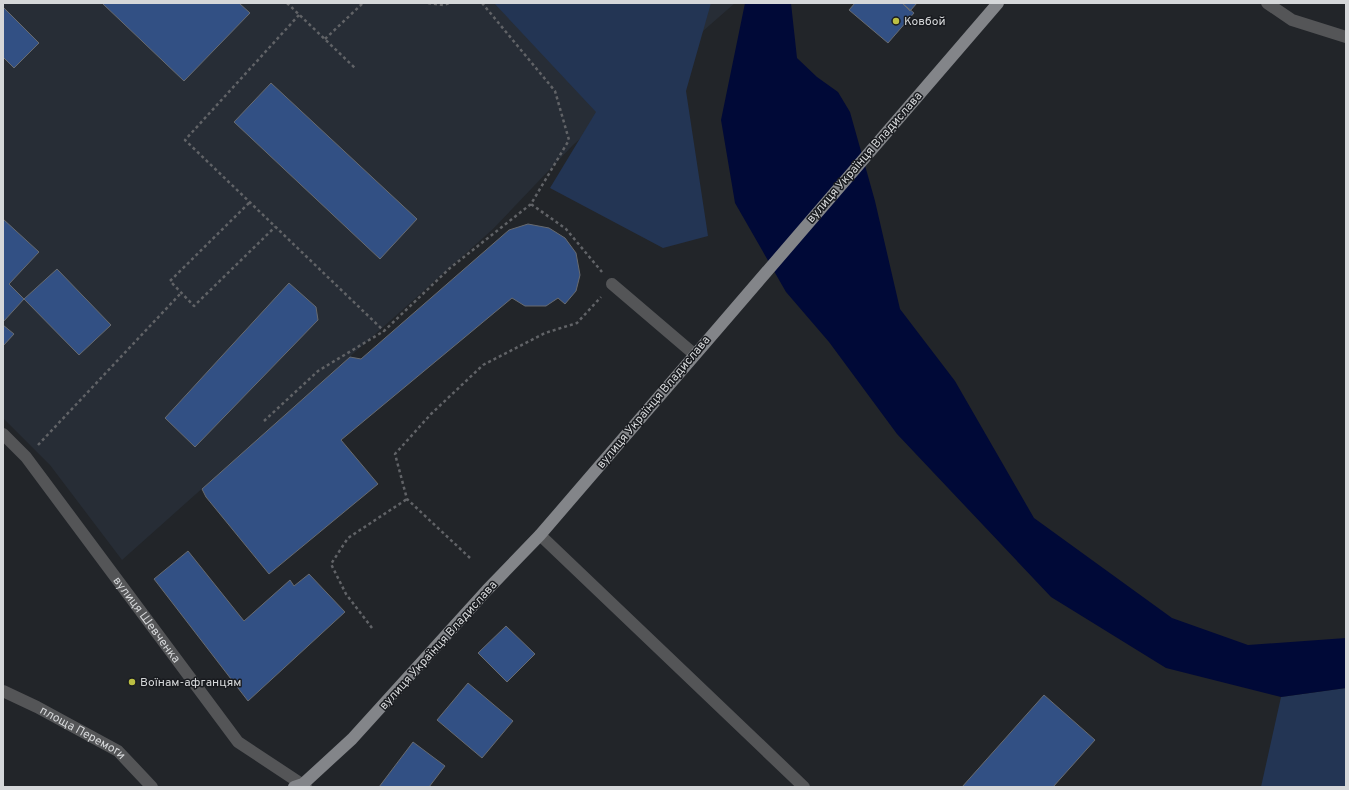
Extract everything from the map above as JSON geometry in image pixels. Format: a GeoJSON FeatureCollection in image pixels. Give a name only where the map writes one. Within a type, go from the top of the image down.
{"type":"FeatureCollection","features":[{"type":"Feature","properties":{"kind":"main road","name":"вулиця Українця Владислава"},"geometry":{"type":"LineString","coordinates":[[301,786],[352,739],[487,590],[540,535],[740,300],[998,3]]}},
{"type":"Feature","properties":{"kind":"street"},"geometry":{"type":"LineString","coordinates":[[1267,3],[1292,20],[1346,37]]}},
{"type":"Feature","properties":{"kind":"street"},"geometry":{"type":"LineString","coordinates":[[612,284],[694,354]]}},
{"type":"Feature","properties":{"kind":"street","name":"вулиця Шевченка"},"geometry":{"type":"LineString","coordinates":[[3,434],[26,457],[238,742],[301,786]]}},
{"type":"Feature","properties":{"kind":"street"},"geometry":{"type":"LineString","coordinates":[[540,535],[804,787]]}},
{"type":"Feature","properties":{"kind":"street","name":"площа Перемоги"},"geometry":{"type":"LineString","coordinates":[[3,691],[37,707],[118,751],[152,787]]}},
{"type":"Feature","properties":{"kind":"path"},"geometry":{"type":"LineString","coordinates":[[287,3],[356,69]]}},
{"type":"Feature","properties":{"kind":"path"},"geometry":{"type":"LineString","coordinates":[[325,38],[363,3]]}},
{"type":"Feature","properties":{"kind":"path"},"geometry":{"type":"LineString","coordinates":[[428,3],[443,5],[450,3]]}},
{"type":"Feature","properties":{"kind":"path"},"geometry":{"type":"LineString","coordinates":[[264,421],[318,371],[384,331],[450,268],[530,204],[569,140],[555,91],[482,3]]}},
{"type":"Feature","properties":{"kind":"path"},"geometry":{"type":"LineString","coordinates":[[299,15],[185,140],[384,331]]}},
{"type":"Feature","properties":{"kind":"path"},"geometry":{"type":"LineString","coordinates":[[249,203],[170,282],[194,306],[274,227]]}},
{"type":"Feature","properties":{"kind":"path"},"geometry":{"type":"LineString","coordinates":[[470,558],[407,499],[394,454],[431,414],[483,365],[545,333],[577,322],[612,284],[566,229],[530,204]]}},
{"type":"Feature","properties":{"kind":"path"},"geometry":{"type":"LineString","coordinates":[[26,457],[181,293]]}},
{"type":"Feature","properties":{"kind":"path"},"geometry":{"type":"LineString","coordinates":[[372,628],[346,594],[331,564],[348,538],[407,499]]}},
{"type":"Feature","properties":{"kind":"shaded area"},"geometry":{"type":"Polygon","coordinates":[[[3,3],[735,3],[573,145],[493,229],[122,560],[50,465],[3,418],[3,3]]]}},
{"type":"Feature","properties":{"kind":"shaded area"},"geometry":{"type":"Polygon","coordinates":[[[494,3],[711,3],[686,91],[708,236],[663,248],[550,188],[596,112],[494,3]]]}},
{"type":"Feature","properties":{"kind":"shaded area"},"geometry":{"type":"Polygon","coordinates":[[[745,3],[791,3],[797,58],[817,77],[838,92],[850,112],[875,201],[900,309],[955,381],[1034,518],[1172,618],[1248,645],[1346,638],[1346,688],[1281,697],[1166,668],[1051,597],[897,434],[829,342],[786,292],[735,203],[721,120],[745,3]]]}},
{"type":"Feature","properties":{"kind":"shaded area"},"geometry":{"type":"Polygon","coordinates":[[[1346,688],[1346,787],[1261,787],[1281,697],[1346,688]]]}},
{"type":"Feature","properties":{"kind":"building"},"geometry":{"type":"Polygon","coordinates":[[[102,3],[239,3],[250,13],[184,81],[102,3]]]}},
{"type":"Feature","properties":{"kind":"building"},"geometry":{"type":"Polygon","coordinates":[[[855,3],[902,3],[914,13],[888,43],[849,10],[855,3]]]}},
{"type":"Feature","properties":{"kind":"building"},"geometry":{"type":"Polygon","coordinates":[[[902,3],[917,3],[910,11],[902,3]]]}},
{"type":"Feature","properties":{"kind":"building"},"geometry":{"type":"Polygon","coordinates":[[[3,7],[39,43],[14,68],[3,57],[3,7]]]}},
{"type":"Feature","properties":{"kind":"building"},"geometry":{"type":"Polygon","coordinates":[[[271,83],[417,219],[380,259],[234,122],[271,83]]]}},
{"type":"Feature","properties":{"kind":"building"},"geometry":{"type":"Polygon","coordinates":[[[3,219],[39,252],[9,284],[24,299],[3,322],[3,219]]]}},
{"type":"Feature","properties":{"kind":"building"},"geometry":{"type":"Polygon","coordinates":[[[528,224],[549,228],[565,238],[576,253],[580,275],[576,291],[565,304],[558,298],[546,306],[525,306],[512,298],[341,440],[378,484],[269,574],[206,497],[202,489],[350,357],[361,359],[509,230],[528,224]]]}},
{"type":"Feature","properties":{"kind":"building"},"geometry":{"type":"Polygon","coordinates":[[[57,269],[111,325],[79,355],[24,299],[57,269]]]}},
{"type":"Feature","properties":{"kind":"building"},"geometry":{"type":"Polygon","coordinates":[[[289,283],[316,307],[318,320],[195,447],[165,418],[289,283]]]}},
{"type":"Feature","properties":{"kind":"building"},"geometry":{"type":"Polygon","coordinates":[[[3,325],[14,334],[3,346],[3,325]]]}},
{"type":"Feature","properties":{"kind":"building"},"geometry":{"type":"Polygon","coordinates":[[[188,551],[244,621],[290,580],[294,586],[309,574],[345,612],[248,701],[154,579],[188,551]]]}},
{"type":"Feature","properties":{"kind":"building"},"geometry":{"type":"Polygon","coordinates":[[[506,626],[535,654],[507,682],[478,653],[506,626]]]}},
{"type":"Feature","properties":{"kind":"building"},"geometry":{"type":"Polygon","coordinates":[[[468,683],[513,721],[482,758],[437,720],[468,683]]]}},
{"type":"Feature","properties":{"kind":"building"},"geometry":{"type":"Polygon","coordinates":[[[1044,695],[1095,740],[1053,787],[962,787],[1044,695]]]}},
{"type":"Feature","properties":{"kind":"building"},"geometry":{"type":"Polygon","coordinates":[[[413,742],[445,766],[429,787],[379,787],[413,742]]]}},
{"type":"Feature","properties":{"kind":"place","name":"Ковбой"},"geometry":{"type":"Point","coordinates":[896,21]}},
{"type":"Feature","properties":{"kind":"place","name":"Воїнам-афганцям"},"geometry":{"type":"Point","coordinates":[132,682]}}]}
